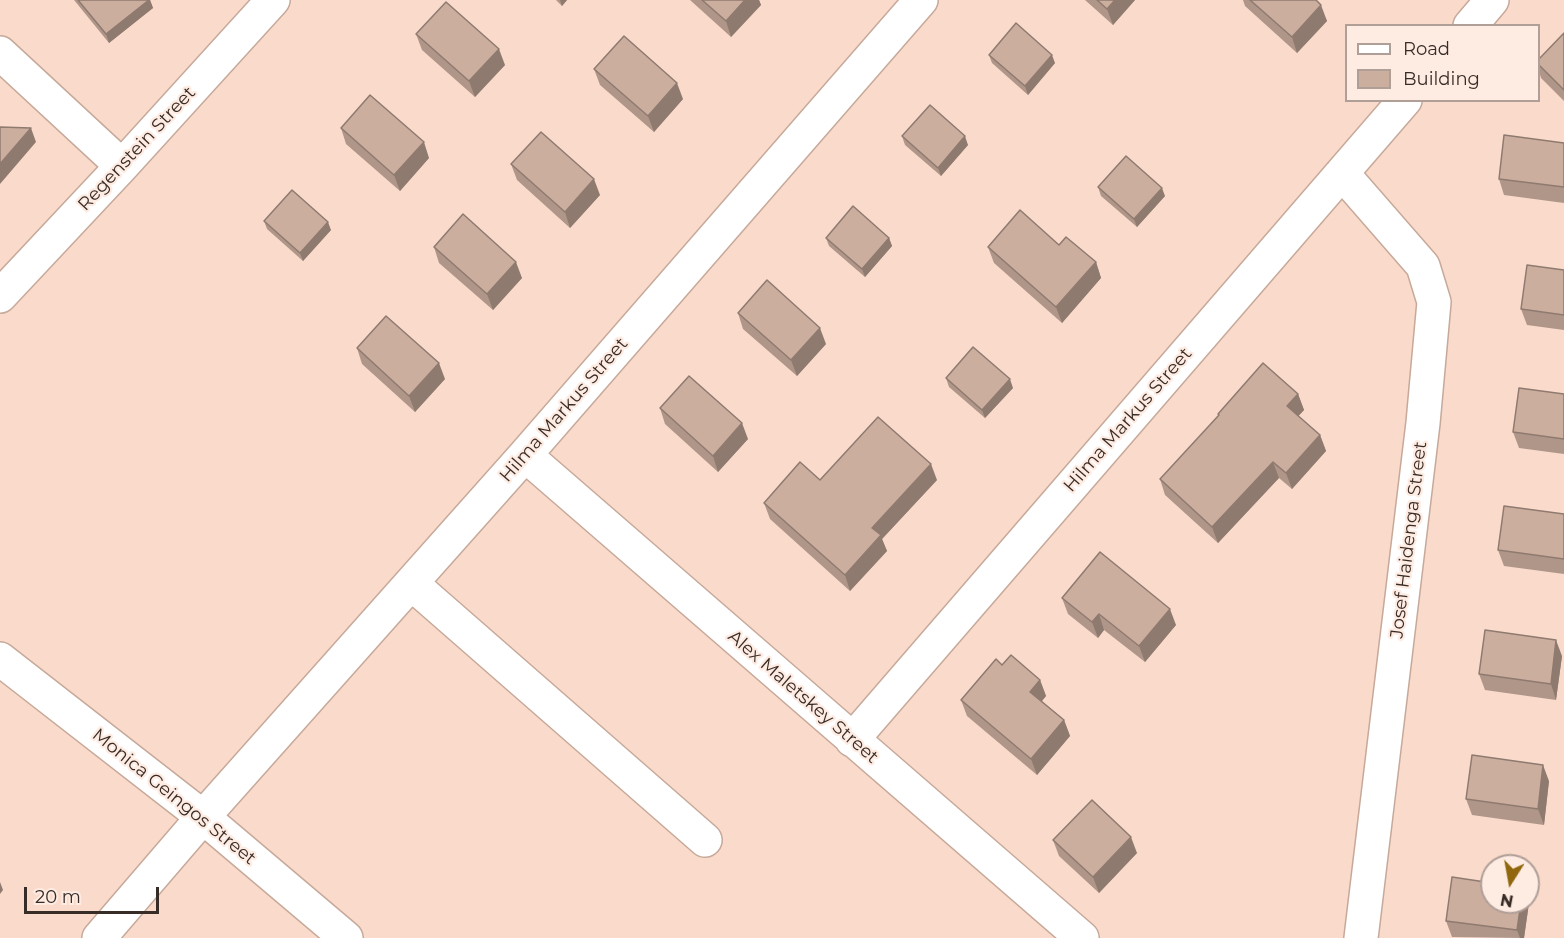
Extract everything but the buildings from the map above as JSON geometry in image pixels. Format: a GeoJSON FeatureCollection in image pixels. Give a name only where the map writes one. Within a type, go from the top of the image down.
{"type":"FeatureCollection","features":[{"type":"Feature","properties":{"kind":"street","name":"Regenstein Street"},"geometry":{"type":"LineString","coordinates":[[0,296],[123,166],[273,0]]}},
{"type":"Feature","properties":{"kind":"street","name":"Hilma Markus Street"},"geometry":{"type":"LineString","coordinates":[[99,938],[203,817],[525,455],[921,0]]}},
{"type":"Feature","properties":{"kind":"street"},"geometry":{"type":"LineString","coordinates":[[1472,24],[1492,0]]}},
{"type":"Feature","properties":{"kind":"street"},"geometry":{"type":"LineString","coordinates":[[0,53],[123,166]]}},
{"type":"Feature","properties":{"kind":"street","name":"Hilma Markus Street"},"geometry":{"type":"LineString","coordinates":[[852,740],[1403,102]]}},
{"type":"Feature","properties":{"kind":"street","name":"Josef Haidenga Street"},"geometry":{"type":"LineString","coordinates":[[1342,173],[1422,266],[1434,302],[1423,423],[1361,938]]}},
{"type":"Feature","properties":{"kind":"street","name":"Alex Maletskey Street"},"geometry":{"type":"LineString","coordinates":[[525,455],[1082,938]]}},
{"type":"Feature","properties":{"kind":"street"},"geometry":{"type":"LineString","coordinates":[[411,583],[705,840]]}},
{"type":"Feature","properties":{"kind":"street","name":"Monica Geingos Street"},"geometry":{"type":"LineString","coordinates":[[0,660],[203,817],[346,938]]}}]}
